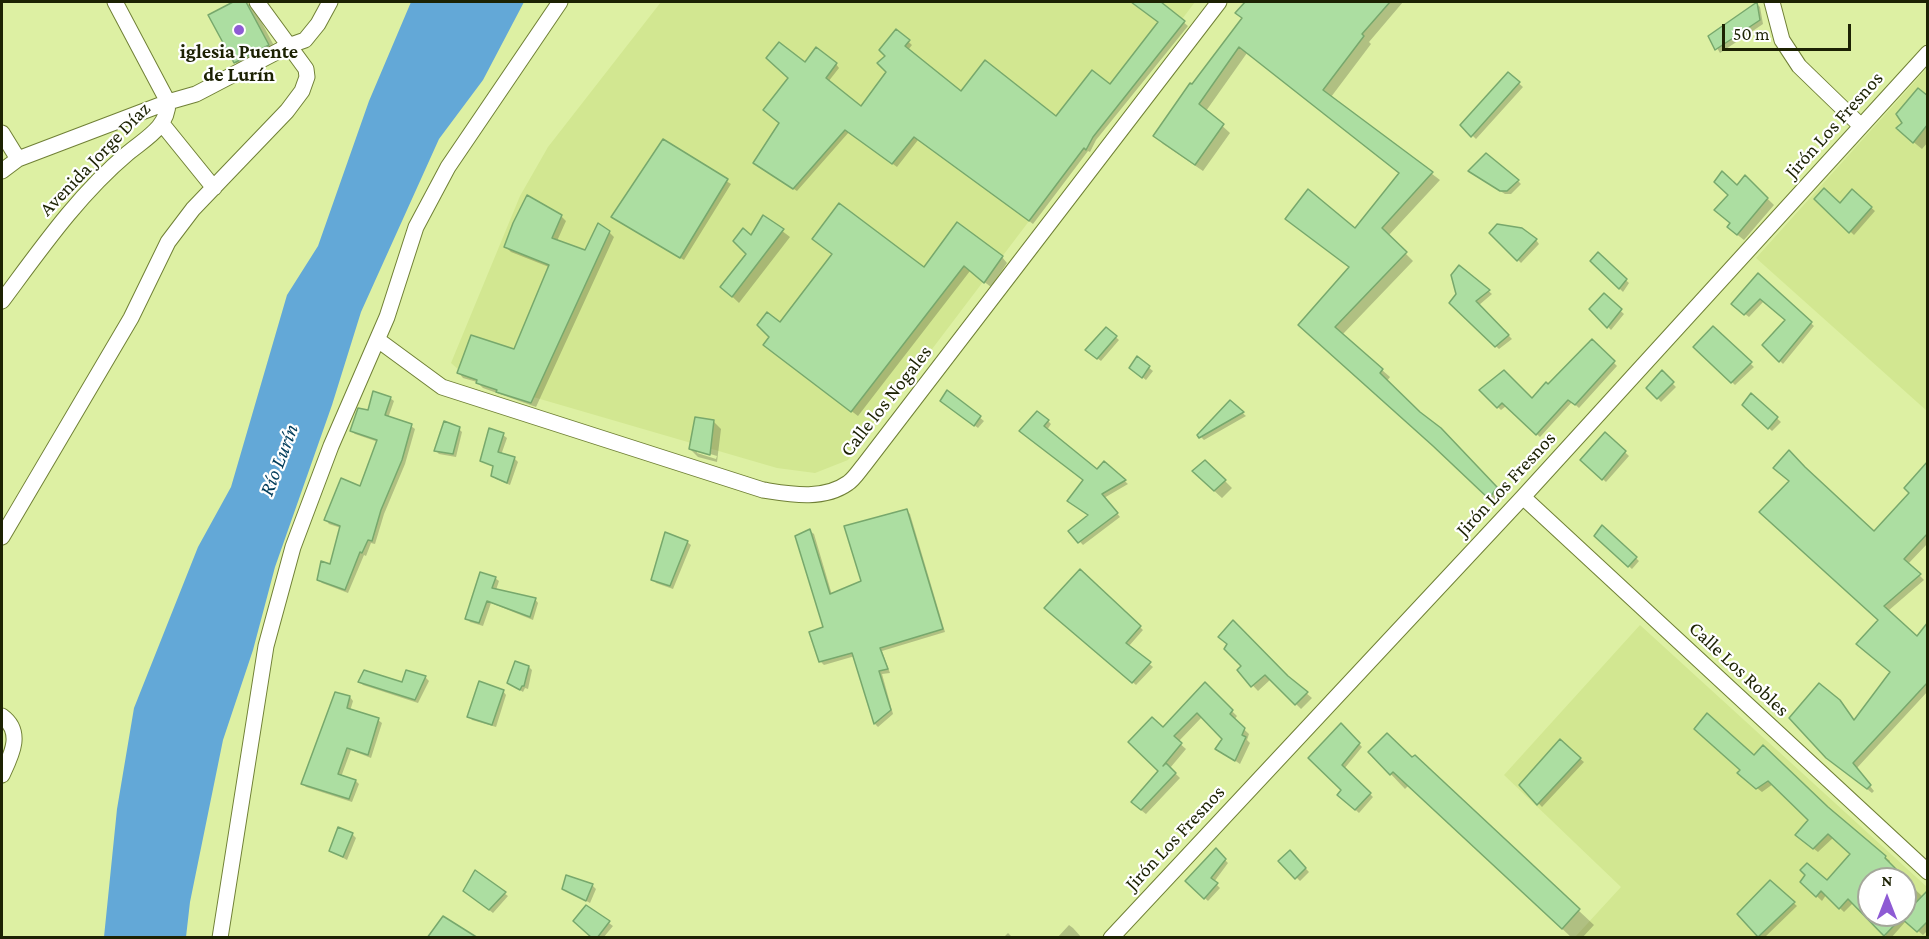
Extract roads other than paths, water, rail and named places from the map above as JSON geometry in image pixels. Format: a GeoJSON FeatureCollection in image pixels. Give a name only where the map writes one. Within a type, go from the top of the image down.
{"type":"FeatureCollection","features":[{"type":"Feature","properties":{"kind":"street"},"geometry":{"type":"LineString","coordinates":[[115,2],[168,102]]}},
{"type":"Feature","properties":{"kind":"street"},"geometry":{"type":"LineString","coordinates":[[2,537],[131,318],[168,242],[193,209],[287,111],[302,91],[307,77],[306,69],[257,2]]}},
{"type":"Feature","properties":{"kind":"street"},"geometry":{"type":"LineString","coordinates":[[2,171],[18,159],[196,93],[288,46],[305,40],[318,24],[330,2]]}},
{"type":"Feature","properties":{"kind":"street"},"geometry":{"type":"LineString","coordinates":[[220,938],[266,646],[293,547],[331,446],[378,340],[416,227],[448,167],[560,2]]}},
{"type":"Feature","properties":{"kind":"street","name":"Calle los Nogales"},"geometry":{"type":"LineString","coordinates":[[378,340],[442,387],[762,490],[799,496],[823,493],[847,484],[864,465],[1219,2]]}},
{"type":"Feature","properties":{"kind":"street"},"geometry":{"type":"LineString","coordinates":[[1772,2],[1782,40],[1799,66],[1861,126]]}},
{"type":"Feature","properties":{"kind":"street","name":"Jirón Los Fresnos"},"geometry":{"type":"LineString","coordinates":[[1111,938],[1523,497],[1928,53]]}},
{"type":"Feature","properties":{"kind":"street","name":"Avenida Jorge Díaz"},"geometry":{"type":"LineString","coordinates":[[2,301],[62,222],[113,166],[163,125],[168,113],[168,102]]}},
{"type":"Feature","properties":{"kind":"street"},"geometry":{"type":"LineString","coordinates":[[163,125],[214,188]]}},
{"type":"Feature","properties":{"kind":"street"},"geometry":{"type":"LineString","coordinates":[[2,133],[18,159]]}},
{"type":"Feature","properties":{"kind":"street","name":"Calle Los Robles"},"geometry":{"type":"LineString","coordinates":[[1523,497],[1928,872]]}},
{"type":"Feature","properties":{"kind":"street"},"geometry":{"type":"LineString","coordinates":[[2,716],[14,734],[14,752],[2,775]]}},
{"type":"Feature","properties":{"kind":"water","name":"Río Lurín"},"geometry":{"type":"Polygon","coordinates":[[[411,2],[524,2],[483,80],[439,139],[361,312],[332,405],[275,567],[253,650],[223,740],[190,902],[186,937],[104,937],[117,809],[134,708],[198,547],[231,487],[287,295],[318,246],[369,101],[411,2]]]}},
{"type":"Feature","properties":{"kind":"place","name":"iglesia Puente de Lurín"},"geometry":{"type":"Point","coordinates":[239,30]}}]}
